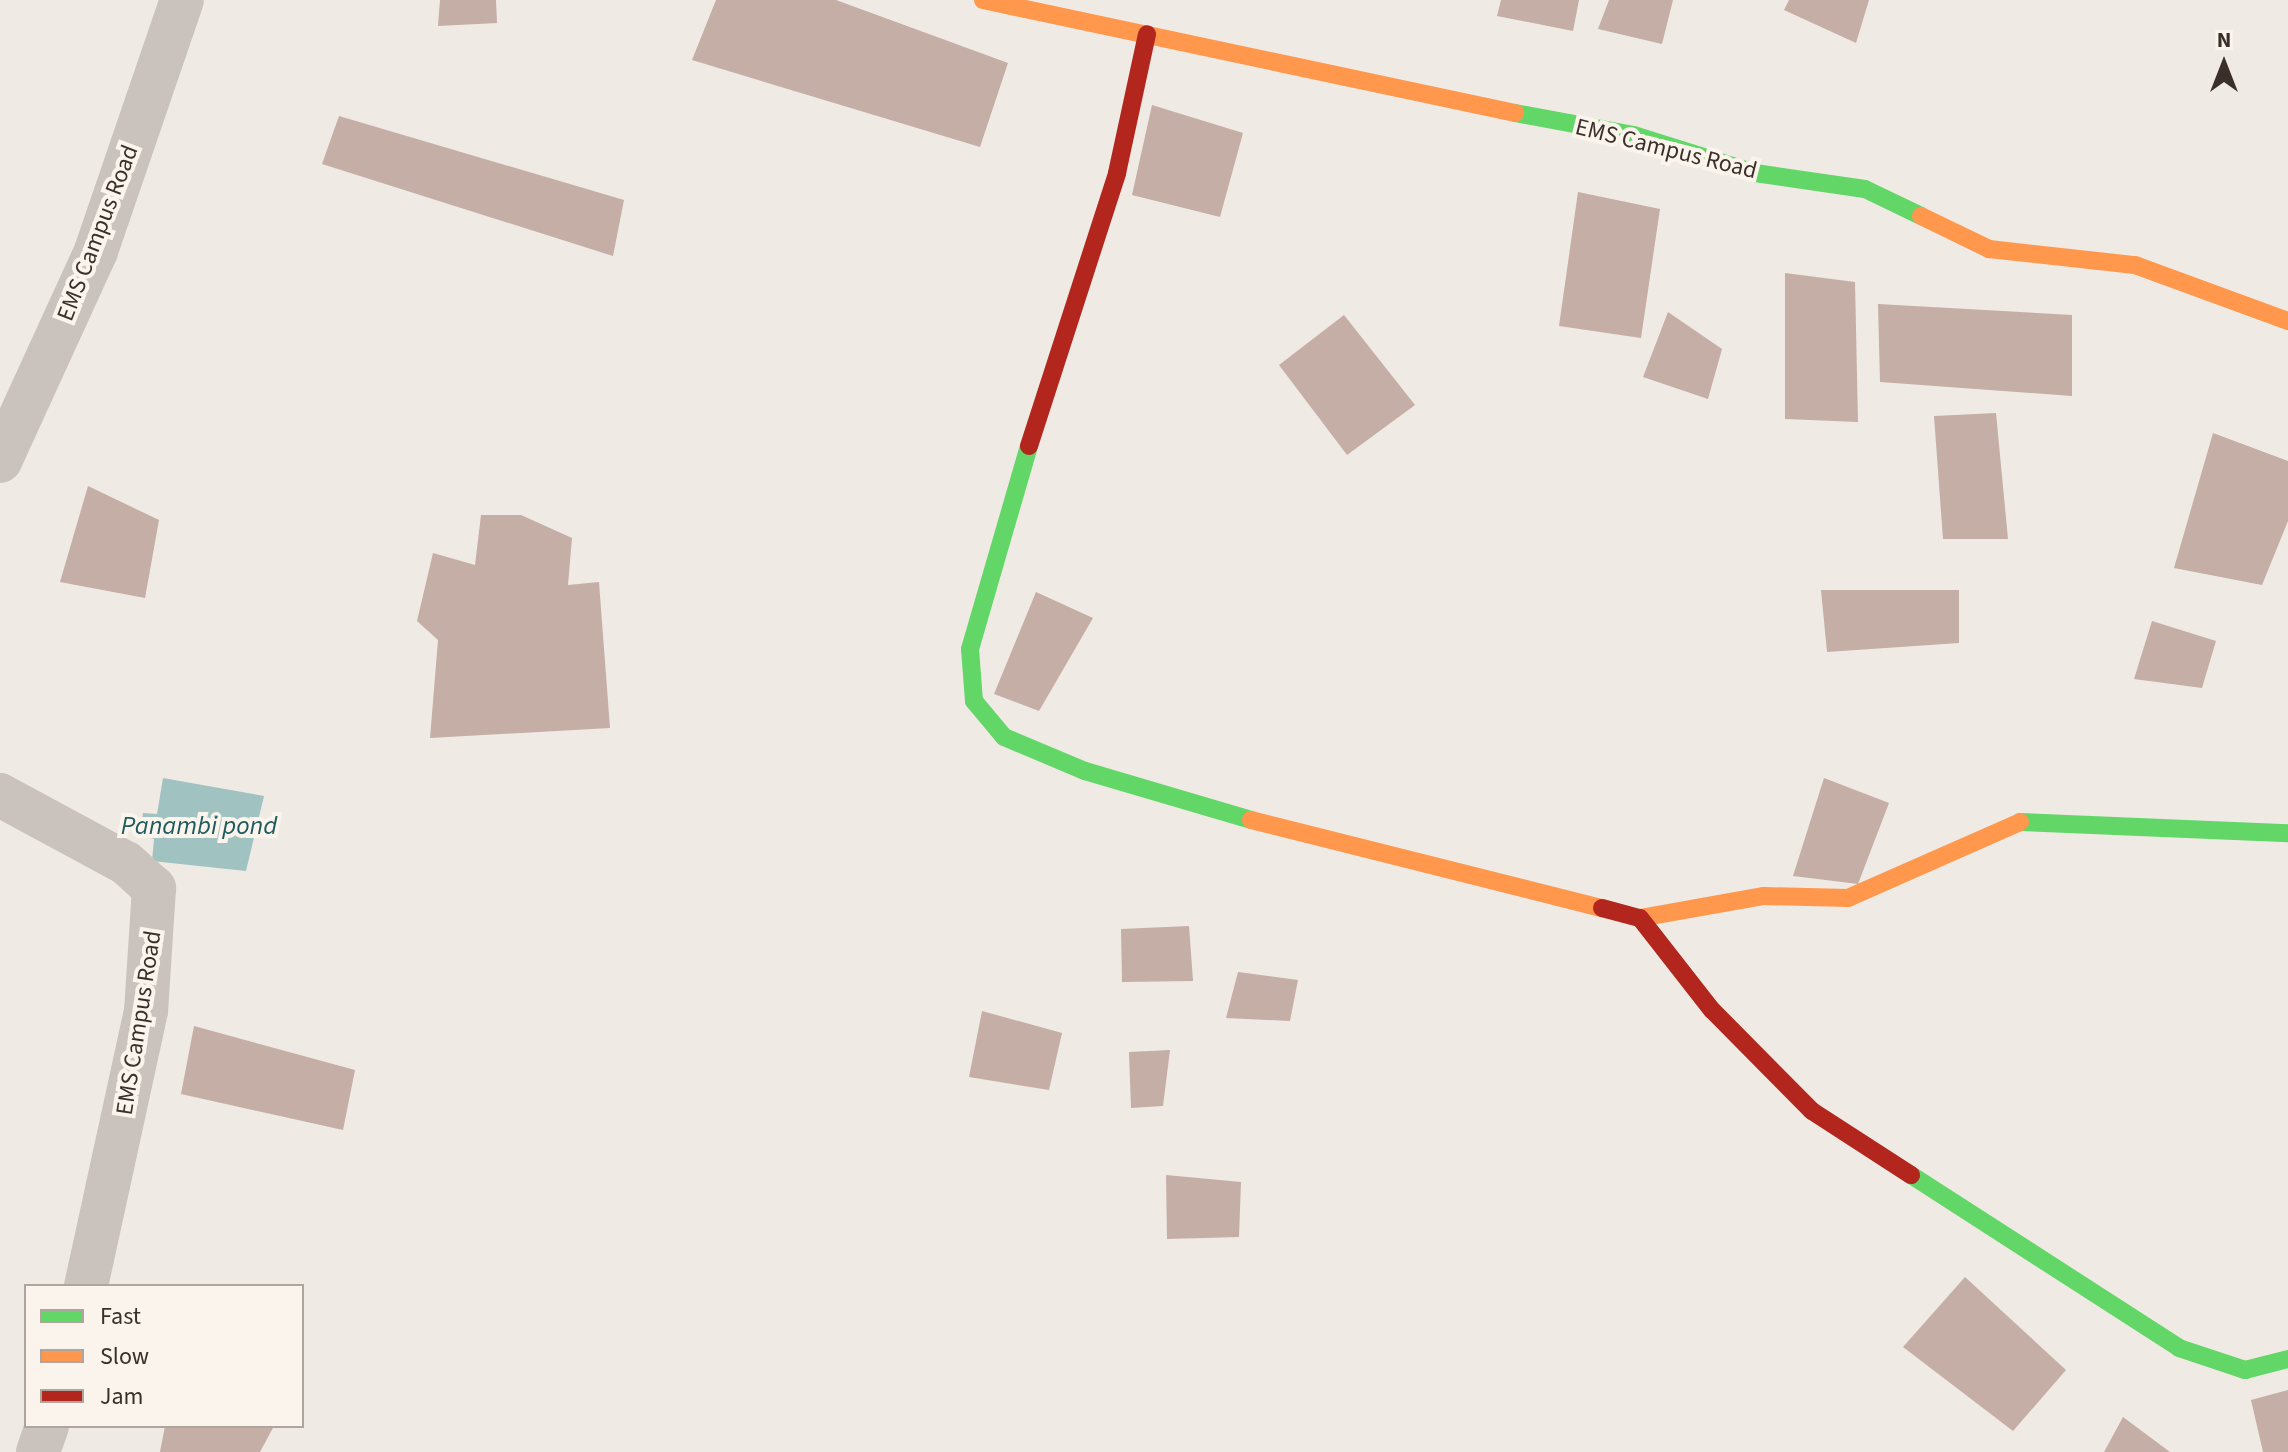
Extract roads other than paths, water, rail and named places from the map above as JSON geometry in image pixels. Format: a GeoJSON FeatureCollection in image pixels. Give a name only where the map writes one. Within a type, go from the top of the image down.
{"type":"FeatureCollection","features":[{"type":"Feature","properties":{"kind":"street","name":"EMS Campus Road"},"geometry":{"type":"LineString","coordinates":[[0,461],[96,251],[182,0]]}},
{"type":"Feature","properties":{"kind":"street","name":"EMS Campus Road"},"geometry":{"type":"LineString","coordinates":[[983,0],[1147,34],[1364,86],[1634,135],[1755,173],[1865,189],[1989,249],[2135,265],[2288,321]]}},
{"type":"Feature","properties":{"kind":"street"},"geometry":{"type":"LineString","coordinates":[[1147,34],[1117,173],[1064,323],[970,649],[974,701],[1004,737],[1085,771],[1495,886],[1640,918],[1764,896],[1848,898],[2031,817],[2288,833]]}},
{"type":"Feature","properties":{"kind":"street","name":"EMS Campus Road"},"geometry":{"type":"LineString","coordinates":[[0,795],[126,863],[154,888],[146,1011],[86,1284]]}},
{"type":"Feature","properties":{"kind":"street"},"geometry":{"type":"LineString","coordinates":[[1640,918],[1712,1010],[1812,1111],[2179,1348],[2245,1370],[2288,1359]]}},
{"type":"Feature","properties":{"kind":"street"},"geometry":{"type":"LineString","coordinates":[[38,1452],[46,1428]]}},
{"type":"Feature","properties":{"kind":"water","name":"Panambi pond"},"geometry":{"type":"Polygon","coordinates":[[[163,778],[264,796],[246,871],[152,861],[154,839],[140,835],[143,813],[157,814],[163,778]]]}}]}
